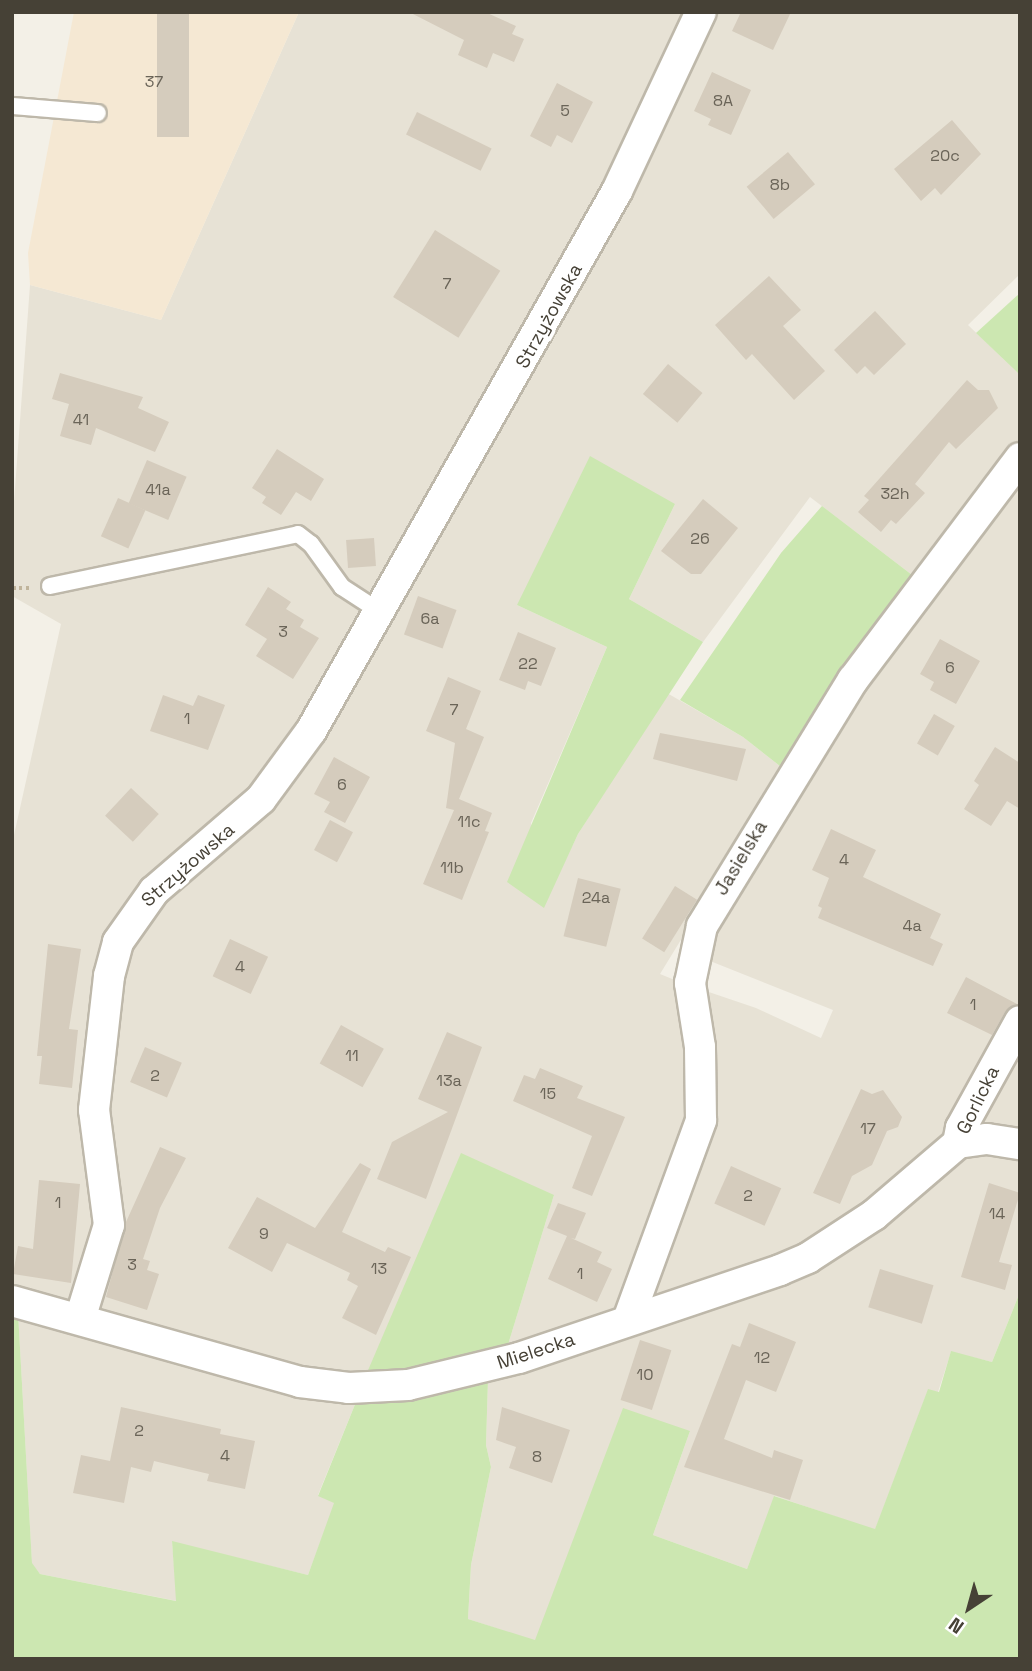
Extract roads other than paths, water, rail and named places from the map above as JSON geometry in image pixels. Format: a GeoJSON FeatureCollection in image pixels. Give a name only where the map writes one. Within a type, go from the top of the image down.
{"type":"FeatureCollection","features":[{"type":"Feature","properties":{"kind":"street","name":"Strzyżowska"},"geometry":{"type":"LineString","coordinates":[[80,1319],[108,1225],[94,1110],[109,976],[118,942],[154,891],[261,799],[311,731],[613,200],[701,12]]}},
{"type":"Feature","properties":{"kind":"street","name":"Jasielska"},"geometry":{"type":"LineString","coordinates":[[628,1320],[701,1120],[700,1047],[690,983],[702,926],[853,680],[1020,457]]}},
{"type":"Feature","properties":{"kind":"street","name":"Gorlicka"},"geometry":{"type":"LineString","coordinates":[[958,1143],[961,1128],[1020,1021]]}},
{"type":"Feature","properties":{"kind":"street"},"geometry":{"type":"LineString","coordinates":[[958,1143],[987,1139],[1020,1144]]}},
{"type":"Feature","properties":{"kind":"street","name":"Mielecka"},"geometry":{"type":"LineString","coordinates":[[12,1301],[274,1376],[348,1388],[408,1385],[474,1371],[808,1258],[874,1214],[958,1143]]}},
{"type":"Feature","properties":{"kind":"lane"},"geometry":{"type":"LineString","coordinates":[[12,106],[98,113]]}},
{"type":"Feature","properties":{"kind":"lane"},"geometry":{"type":"LineString","coordinates":[[50,586],[298,534],[311,544],[342,587],[379,611]]}}]}
